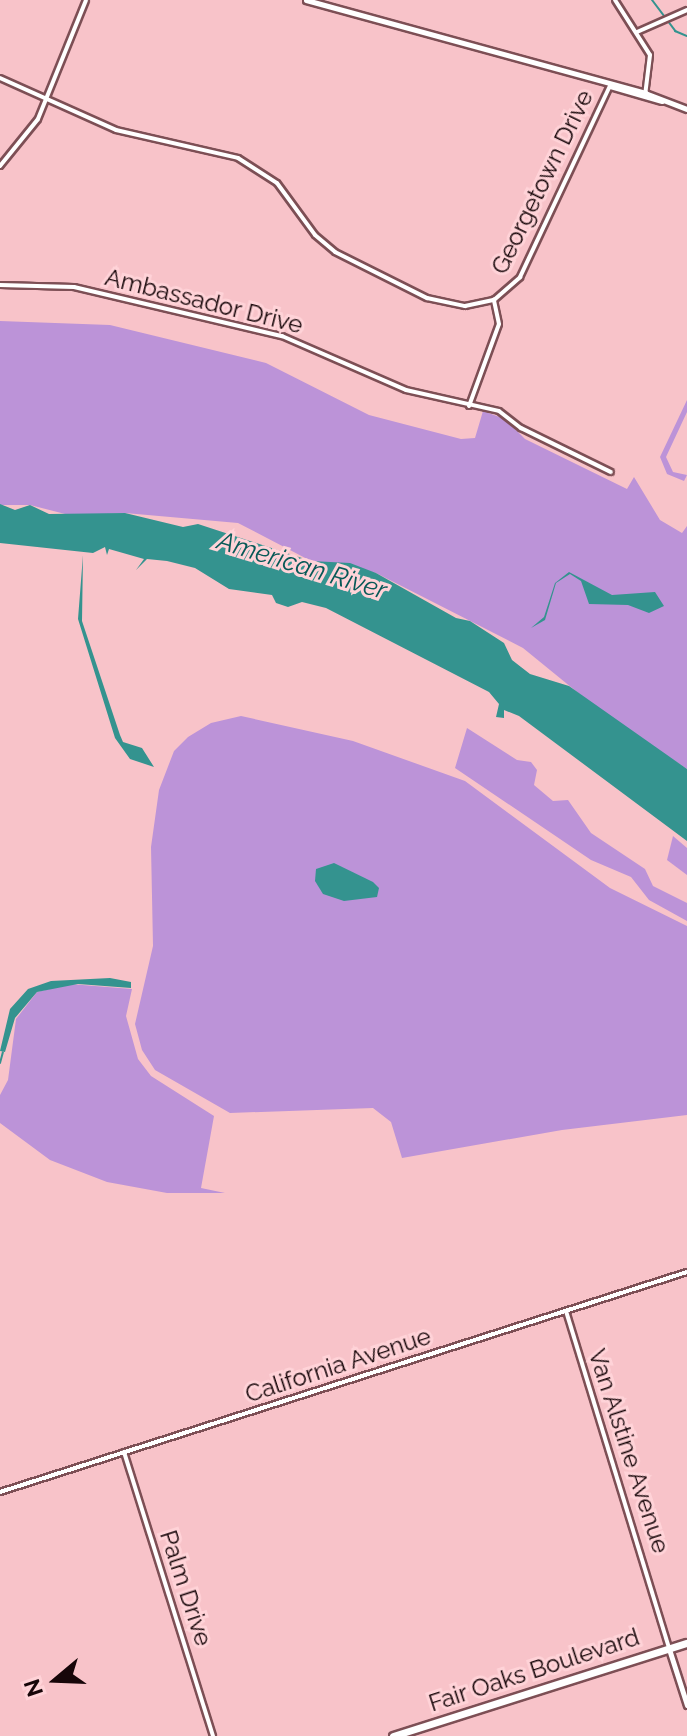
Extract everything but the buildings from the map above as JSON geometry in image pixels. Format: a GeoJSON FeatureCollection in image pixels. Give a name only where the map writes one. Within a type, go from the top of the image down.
{"type":"FeatureCollection","features":[{"type":"Feature","properties":{"kind":"main road"},"geometry":{"type":"LineString","coordinates":[[306,0],[326,3],[610,86],[654,102],[662,101]]}},
{"type":"Feature","properties":{"kind":"main road"},"geometry":{"type":"LineString","coordinates":[[610,86],[645,93],[687,109]]}},
{"type":"Feature","properties":{"kind":"main road"},"geometry":{"type":"LineString","coordinates":[[645,93],[654,102]]}},
{"type":"Feature","properties":{"kind":"main road","name":"Fair Oaks Boulevard"},"geometry":{"type":"LineString","coordinates":[[393,1736],[687,1643]]}},
{"type":"Feature","properties":{"kind":"main road"},"geometry":{"type":"LineString","coordinates":[[669,1648],[687,1705]]}},
{"type":"Feature","properties":{"kind":"street"},"geometry":{"type":"LineString","coordinates":[[0,166],[25,141],[45,101],[86,0]]}},
{"type":"Feature","properties":{"kind":"street"},"geometry":{"type":"LineString","coordinates":[[615,0],[651,59],[645,93]]}},
{"type":"Feature","properties":{"kind":"street"},"geometry":{"type":"LineString","coordinates":[[637,32],[665,17],[687,10]]}},
{"type":"Feature","properties":{"kind":"street","name":"Georgetown Drive"},"geometry":{"type":"LineString","coordinates":[[0,78],[45,101],[125,133],[238,158],[277,183],[315,235],[335,252],[419,295],[465,306],[494,300],[524,271],[610,86]]}},
{"type":"Feature","properties":{"kind":"street","name":"Ambassador Drive"},"geometry":{"type":"LineString","coordinates":[[0,285],[74,287],[270,333],[406,390],[499,411],[521,428],[611,472]]}},
{"type":"Feature","properties":{"kind":"street"},"geometry":{"type":"LineString","coordinates":[[469,406],[499,324],[494,300]]}},
{"type":"Feature","properties":{"kind":"street","name":"California Avenue"},"geometry":{"type":"LineString","coordinates":[[0,1492],[687,1272]]}},
{"type":"Feature","properties":{"kind":"street","name":"Van Alstine Avenue"},"geometry":{"type":"LineString","coordinates":[[565,1311],[670,1639],[669,1648]]}},
{"type":"Feature","properties":{"kind":"street","name":"Palm Drive"},"geometry":{"type":"LineString","coordinates":[[124,1452],[213,1736]]}},
{"type":"Feature","properties":{"kind":"shaded area"},"geometry":{"type":"Polygon","coordinates":[[[0,321],[110,325],[266,363],[369,415],[461,439],[475,438],[483,411],[505,419],[525,439],[627,489],[634,477],[660,520],[682,533],[687,526],[687,769],[604,714],[523,648],[376,573],[311,561],[238,523],[125,513],[73,516],[30,505],[0,505],[0,321]]]}},
{"type":"Feature","properties":{"kind":"shaded area"},"geometry":{"type":"Polygon","coordinates":[[[687,400],[687,412],[666,457],[673,472],[687,475],[684,481],[667,474],[660,457],[687,400]]]}},
{"type":"Feature","properties":{"kind":"shaded area"},"geometry":{"type":"Polygon","coordinates":[[[241,716],[353,741],[465,781],[610,888],[687,926],[687,1115],[562,1130],[402,1158],[391,1122],[373,1108],[230,1113],[155,1070],[142,1050],[135,1024],[153,946],[151,847],[159,790],[174,751],[188,737],[211,723],[241,716]]]}},
{"type":"Feature","properties":{"kind":"shaded area"},"geometry":{"type":"Polygon","coordinates":[[[467,728],[517,760],[531,762],[537,770],[534,785],[553,801],[568,800],[591,833],[645,869],[653,886],[687,903],[687,921],[649,900],[631,877],[591,860],[455,768],[467,728]]]}},
{"type":"Feature","properties":{"kind":"shaded area"},"geometry":{"type":"Polygon","coordinates":[[[673,836],[687,848],[687,875],[667,860],[673,836]]]}},
{"type":"Feature","properties":{"kind":"shaded area"},"geometry":{"type":"Polygon","coordinates":[[[70,984],[132,989],[126,1016],[138,1059],[151,1076],[214,1116],[201,1188],[225,1193],[167,1193],[107,1182],[50,1160],[0,1123],[0,1095],[8,1080],[16,1019],[37,992],[70,984]]]}},
{"type":"Feature","properties":{"kind":"water","name":"American River"},"geometry":{"type":"Polygon","coordinates":[[[0,504],[15,510],[30,505],[49,514],[125,513],[183,527],[198,524],[311,561],[350,563],[376,573],[456,618],[470,621],[504,643],[512,660],[530,674],[569,686],[687,769],[687,841],[519,716],[504,710],[504,718],[496,717],[499,704],[489,692],[326,608],[302,602],[288,607],[276,603],[272,595],[229,589],[195,568],[167,561],[147,559],[136,570],[144,559],[109,549],[107,555],[105,547],[93,553],[0,543],[0,504]]]}},
{"type":"Feature","properties":{"kind":"water"},"geometry":{"type":"Polygon","coordinates":[[[83,555],[82,621],[120,735],[123,742],[142,748],[154,767],[130,759],[115,738],[78,619],[83,555]]]}},
{"type":"Feature","properties":{"kind":"water"},"geometry":{"type":"Polygon","coordinates":[[[569,572],[612,595],[655,592],[664,606],[649,613],[628,605],[589,604],[581,581],[570,574],[556,583],[545,620],[531,628],[544,617],[555,583],[569,572]]]}},
{"type":"Feature","properties":{"kind":"water"},"geometry":{"type":"Polygon","coordinates":[[[334,863],[373,882],[379,888],[377,897],[344,901],[323,894],[315,881],[316,869],[334,863]]]}},
{"type":"Feature","properties":{"kind":"water"},"geometry":{"type":"Polygon","coordinates":[[[110,978],[131,982],[131,988],[78,984],[37,992],[15,1018],[5,1052],[0,1051],[10,1009],[28,989],[51,981],[110,978]]]}},
{"type":"Feature","properties":{"kind":"waterway"},"geometry":{"type":"LineString","coordinates":[[652,0],[675,31],[687,36]]}},
{"type":"Feature","properties":{"kind":"waterway"},"geometry":{"type":"LineString","coordinates":[[0,1063],[3,1052]]}}]}
